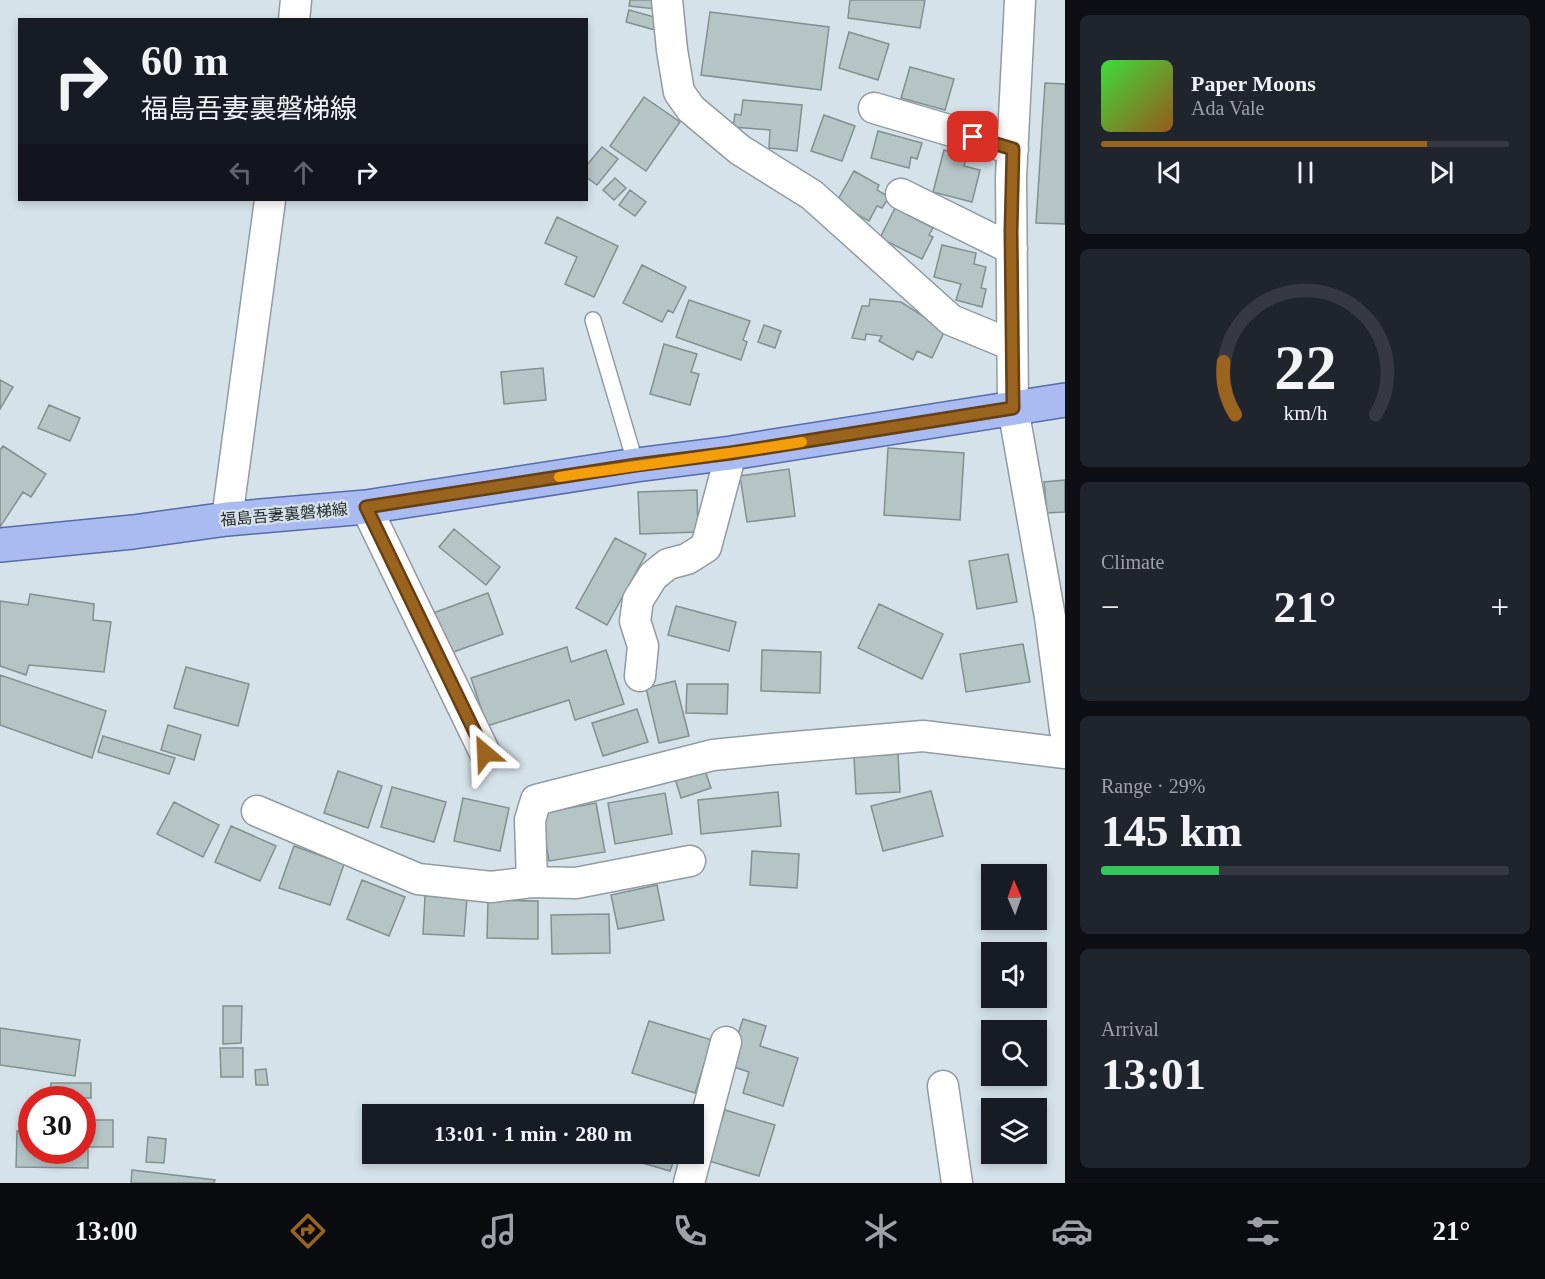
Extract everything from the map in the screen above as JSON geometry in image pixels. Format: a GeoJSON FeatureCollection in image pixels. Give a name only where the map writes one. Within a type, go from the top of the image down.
{"type":"FeatureCollection","features":[{"type":"Feature","properties":{"kind":"main road","name":"福島吾妻裏磐梯線"},"geometry":{"type":"LineString","coordinates":[[0,545],[133,532],[227,519],[366,507],[636,465],[731,453],[1065,400]]}},
{"type":"Feature","properties":{"kind":"street"},"geometry":{"type":"LineString","coordinates":[[294,18],[296,0]]}},
{"type":"Feature","properties":{"kind":"street"},"geometry":{"type":"LineString","coordinates":[[667,0],[679,92],[691,109],[740,150],[812,195],[951,320],[1012,345]]}},
{"type":"Feature","properties":{"kind":"street"},"geometry":{"type":"LineString","coordinates":[[1020,0],[1013,149],[1013,408],[1057,616],[1065,730]]}},
{"type":"Feature","properties":{"kind":"street"},"geometry":{"type":"LineString","coordinates":[[874,108],[1013,149]]}},
{"type":"Feature","properties":{"kind":"street"},"geometry":{"type":"LineString","coordinates":[[901,194],[1012,249]]}},
{"type":"Feature","properties":{"kind":"street"},"geometry":{"type":"LineString","coordinates":[[227,519],[270,201]]}},
{"type":"Feature","properties":{"kind":"street"},"geometry":{"type":"LineString","coordinates":[[640,676],[644,646],[635,621],[638,600],[653,576],[668,564],[687,559],[706,547],[731,453]]}},
{"type":"Feature","properties":{"kind":"street"},"geometry":{"type":"LineString","coordinates":[[366,507],[485,753]]}},
{"type":"Feature","properties":{"kind":"street"},"geometry":{"type":"LineString","coordinates":[[532,882],[530,820],[536,800],[712,755],[923,736],[1065,753]]}},
{"type":"Feature","properties":{"kind":"street"},"geometry":{"type":"LineString","coordinates":[[256,811],[418,879],[491,887],[532,882],[576,883],[690,861]]}},
{"type":"Feature","properties":{"kind":"street"},"geometry":{"type":"LineString","coordinates":[[689,1183],[726,1042]]}},
{"type":"Feature","properties":{"kind":"street"},"geometry":{"type":"LineString","coordinates":[[943,1086],[957,1183]]}},
{"type":"Feature","properties":{"kind":"lane"},"geometry":{"type":"LineString","coordinates":[[592,320],[636,465]]}},
{"type":"Feature","properties":{"kind":"building"},"geometry":{"type":"Polygon","coordinates":[[[630,0],[655,0],[656,9],[629,6],[630,0]]]}},
{"type":"Feature","properties":{"kind":"building"},"geometry":{"type":"Polygon","coordinates":[[[850,0],[925,0],[920,28],[848,18],[850,0]]]}},
{"type":"Feature","properties":{"kind":"building"},"geometry":{"type":"Polygon","coordinates":[[[629,10],[658,18],[655,30],[626,22],[629,10]]]}},
{"type":"Feature","properties":{"kind":"building"},"geometry":{"type":"Polygon","coordinates":[[[710,12],[829,27],[821,90],[701,75],[710,12]]]}},
{"type":"Feature","properties":{"kind":"building"},"geometry":{"type":"Polygon","coordinates":[[[849,32],[889,44],[878,80],[839,68],[849,32]]]}},
{"type":"Feature","properties":{"kind":"building"},"geometry":{"type":"Polygon","coordinates":[[[910,67],[954,79],[945,110],[901,98],[910,67]]]}},
{"type":"Feature","properties":{"kind":"building"},"geometry":{"type":"Polygon","coordinates":[[[1045,83],[1065,84],[1065,224],[1036,223],[1045,83]]]}},
{"type":"Feature","properties":{"kind":"building"},"geometry":{"type":"Polygon","coordinates":[[[644,97],[680,122],[646,171],[610,146],[644,97]]]}},
{"type":"Feature","properties":{"kind":"building"},"geometry":{"type":"Polygon","coordinates":[[[743,100],[802,105],[797,151],[769,148],[770,130],[733,127],[735,114],[741,115],[743,100]]]}},
{"type":"Feature","properties":{"kind":"building"},"geometry":{"type":"Polygon","coordinates":[[[824,115],[855,126],[842,161],[811,151],[824,115]]]}},
{"type":"Feature","properties":{"kind":"building"},"geometry":{"type":"Polygon","coordinates":[[[878,131],[922,143],[917,159],[911,157],[909,168],[871,158],[878,131]]]}},
{"type":"Feature","properties":{"kind":"building"},"geometry":{"type":"Polygon","coordinates":[[[602,147],[618,159],[597,185],[588,178],[588,164],[602,147]]]}},
{"type":"Feature","properties":{"kind":"building"},"geometry":{"type":"Polygon","coordinates":[[[944,150],[967,156],[964,166],[980,170],[972,202],[933,192],[944,150]]]}},
{"type":"Feature","properties":{"kind":"building"},"geometry":{"type":"Polygon","coordinates":[[[854,171],[879,185],[877,190],[889,197],[882,208],[877,206],[869,221],[836,203],[854,171]]]}},
{"type":"Feature","properties":{"kind":"building"},"geometry":{"type":"Polygon","coordinates":[[[615,178],[626,188],[614,200],[603,190],[615,178]]]}},
{"type":"Feature","properties":{"kind":"building"},"geometry":{"type":"Polygon","coordinates":[[[630,190],[646,202],[635,216],[619,205],[630,190]]]}},
{"type":"Feature","properties":{"kind":"building"},"geometry":{"type":"Polygon","coordinates":[[[895,208],[933,228],[929,235],[933,237],[922,259],[880,238],[895,208]]]}},
{"type":"Feature","properties":{"kind":"building"},"geometry":{"type":"Polygon","coordinates":[[[557,217],[618,246],[594,297],[565,284],[577,257],[545,243],[557,217]]]}},
{"type":"Feature","properties":{"kind":"building"},"geometry":{"type":"Polygon","coordinates":[[[942,245],[976,253],[974,264],[986,267],[981,288],[986,289],[982,307],[956,300],[961,284],[934,277],[942,245]]]}},
{"type":"Feature","properties":{"kind":"building"},"geometry":{"type":"Polygon","coordinates":[[[642,265],[686,287],[673,313],[668,310],[662,322],[623,303],[642,265]]]}},
{"type":"Feature","properties":{"kind":"building"},"geometry":{"type":"Polygon","coordinates":[[[870,299],[901,302],[945,330],[932,358],[917,351],[913,360],[879,341],[882,336],[866,334],[865,340],[852,338],[862,306],[869,306],[870,299]]]}},
{"type":"Feature","properties":{"kind":"building"},"geometry":{"type":"Polygon","coordinates":[[[689,300],[750,321],[743,340],[747,342],[741,360],[676,337],[689,300]]]}},
{"type":"Feature","properties":{"kind":"building"},"geometry":{"type":"Polygon","coordinates":[[[764,325],[781,331],[775,348],[758,342],[764,325]]]}},
{"type":"Feature","properties":{"kind":"building"},"geometry":{"type":"Polygon","coordinates":[[[664,344],[697,354],[691,372],[699,374],[690,405],[650,394],[664,344]]]}},
{"type":"Feature","properties":{"kind":"building"},"geometry":{"type":"Polygon","coordinates":[[[543,368],[546,400],[504,404],[501,372],[543,368]]]}},
{"type":"Feature","properties":{"kind":"building"},"geometry":{"type":"Polygon","coordinates":[[[0,380],[13,387],[0,409],[0,380]]]}},
{"type":"Feature","properties":{"kind":"building"},"geometry":{"type":"Polygon","coordinates":[[[49,405],[80,418],[70,441],[38,428],[49,405]]]}},
{"type":"Feature","properties":{"kind":"building"},"geometry":{"type":"Polygon","coordinates":[[[3,446],[46,474],[31,497],[23,492],[0,527],[0,450],[3,446]]]}},
{"type":"Feature","properties":{"kind":"building"},"geometry":{"type":"Polygon","coordinates":[[[888,448],[964,453],[960,520],[884,515],[888,448]]]}},
{"type":"Feature","properties":{"kind":"building"},"geometry":{"type":"Polygon","coordinates":[[[789,469],[795,516],[747,522],[740,476],[789,469]]]}},
{"type":"Feature","properties":{"kind":"building"},"geometry":{"type":"Polygon","coordinates":[[[1065,480],[1065,512],[1047,513],[1044,482],[1065,480]]]}},
{"type":"Feature","properties":{"kind":"building"},"geometry":{"type":"Polygon","coordinates":[[[697,490],[698,532],[640,534],[638,492],[697,490]]]}},
{"type":"Feature","properties":{"kind":"building"},"geometry":{"type":"Polygon","coordinates":[[[454,529],[500,567],[486,585],[439,547],[454,529]]]}},
{"type":"Feature","properties":{"kind":"building"},"geometry":{"type":"Polygon","coordinates":[[[615,538],[646,554],[607,625],[576,608],[615,538]]]}},
{"type":"Feature","properties":{"kind":"building"},"geometry":{"type":"Polygon","coordinates":[[[1008,554],[1017,602],[977,609],[969,561],[1008,554]]]}},
{"type":"Feature","properties":{"kind":"building"},"geometry":{"type":"Polygon","coordinates":[[[488,593],[503,634],[448,654],[433,613],[488,593]]]}},
{"type":"Feature","properties":{"kind":"building"},"geometry":{"type":"Polygon","coordinates":[[[30,594],[94,604],[93,620],[111,622],[104,672],[29,665],[26,675],[0,666],[0,601],[28,605],[30,594]]]}},
{"type":"Feature","properties":{"kind":"building"},"geometry":{"type":"Polygon","coordinates":[[[879,604],[943,634],[922,679],[858,648],[879,604]]]}},
{"type":"Feature","properties":{"kind":"building"},"geometry":{"type":"Polygon","coordinates":[[[676,606],[736,622],[729,651],[668,635],[676,606]]]}},
{"type":"Feature","properties":{"kind":"building"},"geometry":{"type":"Polygon","coordinates":[[[1023,644],[1030,682],[966,692],[960,654],[1023,644]]]}},
{"type":"Feature","properties":{"kind":"building"},"geometry":{"type":"Polygon","coordinates":[[[567,647],[571,662],[606,650],[624,704],[575,720],[569,700],[487,726],[471,678],[567,647]]]}},
{"type":"Feature","properties":{"kind":"building"},"geometry":{"type":"Polygon","coordinates":[[[762,650],[821,652],[820,693],[761,691],[762,650]]]}},
{"type":"Feature","properties":{"kind":"building"},"geometry":{"type":"Polygon","coordinates":[[[186,667],[249,684],[238,726],[174,708],[186,667]]]}},
{"type":"Feature","properties":{"kind":"building"},"geometry":{"type":"Polygon","coordinates":[[[0,675],[106,711],[92,758],[0,725],[0,675]]]}},
{"type":"Feature","properties":{"kind":"building"},"geometry":{"type":"Polygon","coordinates":[[[675,681],[689,736],[659,743],[646,688],[675,681]]]}},
{"type":"Feature","properties":{"kind":"building"},"geometry":{"type":"Polygon","coordinates":[[[687,684],[728,684],[727,714],[686,713],[687,684]]]}},
{"type":"Feature","properties":{"kind":"building"},"geometry":{"type":"Polygon","coordinates":[[[637,709],[648,742],[603,756],[592,723],[637,709]]]}},
{"type":"Feature","properties":{"kind":"building"},"geometry":{"type":"Polygon","coordinates":[[[168,725],[201,735],[194,760],[161,750],[168,725]]]}},
{"type":"Feature","properties":{"kind":"building"},"geometry":{"type":"Polygon","coordinates":[[[103,736],[175,758],[169,774],[98,752],[103,736]]]}},
{"type":"Feature","properties":{"kind":"building"},"geometry":{"type":"Polygon","coordinates":[[[898,754],[900,792],[856,794],[854,757],[898,754]]]}},
{"type":"Feature","properties":{"kind":"building"},"geometry":{"type":"Polygon","coordinates":[[[702,762],[711,788],[681,798],[673,772],[702,762]]]}},
{"type":"Feature","properties":{"kind":"building"},"geometry":{"type":"Polygon","coordinates":[[[338,771],[382,786],[368,828],[324,813],[338,771]]]}},
{"type":"Feature","properties":{"kind":"building"},"geometry":{"type":"Polygon","coordinates":[[[392,787],[446,802],[434,842],[381,827],[392,787]]]}},
{"type":"Feature","properties":{"kind":"building"},"geometry":{"type":"Polygon","coordinates":[[[931,791],[943,836],[883,851],[871,806],[931,791]]]}},
{"type":"Feature","properties":{"kind":"building"},"geometry":{"type":"Polygon","coordinates":[[[778,792],[781,826],[701,834],[698,800],[778,792]]]}},
{"type":"Feature","properties":{"kind":"building"},"geometry":{"type":"Polygon","coordinates":[[[665,793],[672,834],[615,844],[608,803],[665,793]]]}},
{"type":"Feature","properties":{"kind":"building"},"geometry":{"type":"Polygon","coordinates":[[[463,798],[509,808],[500,851],[454,841],[463,798]]]}},
{"type":"Feature","properties":{"kind":"building"},"geometry":{"type":"Polygon","coordinates":[[[174,802],[219,825],[203,857],[157,834],[174,802]]]}},
{"type":"Feature","properties":{"kind":"building"},"geometry":{"type":"Polygon","coordinates":[[[596,803],[605,852],[549,861],[541,813],[596,803]]]}},
{"type":"Feature","properties":{"kind":"building"},"geometry":{"type":"Polygon","coordinates":[[[231,826],[276,846],[260,881],[215,862],[231,826]]]}},
{"type":"Feature","properties":{"kind":"building"},"geometry":{"type":"Polygon","coordinates":[[[294,846],[344,864],[330,905],[279,888],[294,846]]]}},
{"type":"Feature","properties":{"kind":"building"},"geometry":{"type":"Polygon","coordinates":[[[752,851],[799,854],[797,888],[750,885],[752,851]]]}},
{"type":"Feature","properties":{"kind":"building"},"geometry":{"type":"Polygon","coordinates":[[[362,880],[405,897],[389,936],[347,919],[362,880]]]}},
{"type":"Feature","properties":{"kind":"building"},"geometry":{"type":"Polygon","coordinates":[[[657,885],[664,920],[618,929],[611,895],[657,885]]]}},
{"type":"Feature","properties":{"kind":"building"},"geometry":{"type":"Polygon","coordinates":[[[425,896],[467,898],[464,936],[423,934],[425,896]]]}},
{"type":"Feature","properties":{"kind":"building"},"geometry":{"type":"Polygon","coordinates":[[[488,900],[538,901],[538,939],[487,938],[488,900]]]}},
{"type":"Feature","properties":{"kind":"building"},"geometry":{"type":"Polygon","coordinates":[[[609,914],[610,953],[552,954],[551,915],[609,914]]]}},
{"type":"Feature","properties":{"kind":"building"},"geometry":{"type":"Polygon","coordinates":[[[223,1006],[242,1006],[241,1043],[223,1044],[223,1006]]]}},
{"type":"Feature","properties":{"kind":"building"},"geometry":{"type":"Polygon","coordinates":[[[743,1019],[766,1026],[760,1046],[798,1058],[783,1106],[743,1093],[749,1072],[728,1065],[743,1019]]]}},
{"type":"Feature","properties":{"kind":"building"},"geometry":{"type":"Polygon","coordinates":[[[649,1021],[712,1040],[695,1093],[632,1073],[649,1021]]]}},
{"type":"Feature","properties":{"kind":"building"},"geometry":{"type":"Polygon","coordinates":[[[0,1028],[80,1040],[75,1076],[0,1065],[0,1028]]]}},
{"type":"Feature","properties":{"kind":"building"},"geometry":{"type":"Polygon","coordinates":[[[220,1048],[243,1048],[243,1077],[221,1077],[220,1048]]]}},
{"type":"Feature","properties":{"kind":"building"},"geometry":{"type":"Polygon","coordinates":[[[266,1069],[268,1085],[256,1085],[255,1070],[266,1069]]]}},
{"type":"Feature","properties":{"kind":"building"},"geometry":{"type":"Polygon","coordinates":[[[51,1083],[91,1083],[91,1086],[51,1086],[51,1083]]]}},
{"type":"Feature","properties":{"kind":"building"},"geometry":{"type":"Polygon","coordinates":[[[725,1110],[775,1125],[759,1176],[709,1161],[725,1110]]]}},
{"type":"Feature","properties":{"kind":"building"},"geometry":{"type":"Polygon","coordinates":[[[96,1120],[113,1120],[113,1147],[96,1147],[96,1120]]]}},
{"type":"Feature","properties":{"kind":"building"},"geometry":{"type":"Polygon","coordinates":[[[17,1131],[18,1164],[88,1164],[88,1168],[16,1167],[17,1131]]]}},
{"type":"Feature","properties":{"kind":"building"},"geometry":{"type":"Polygon","coordinates":[[[148,1137],[166,1139],[164,1163],[146,1162],[148,1137]]]}},
{"type":"Feature","properties":{"kind":"building"},"geometry":{"type":"Polygon","coordinates":[[[646,1164],[672,1164],[670,1171],[646,1164]]]}},
{"type":"Feature","properties":{"kind":"building"},"geometry":{"type":"Polygon","coordinates":[[[132,1170],[215,1180],[214,1183],[131,1183],[132,1170]]]}},
{"type":"Feature","properties":{"kind":"slow traffic"},"geometry":{"type":"LineString","coordinates":[[559,477],[802,442]]}},
{"type":"Feature","properties":{"kind":"route"},"geometry":{"type":"LineString","coordinates":[[485,753],[366,507],[636,465],[731,453],[1013,408],[1011,231],[1013,149],[973,137]]}}]}
